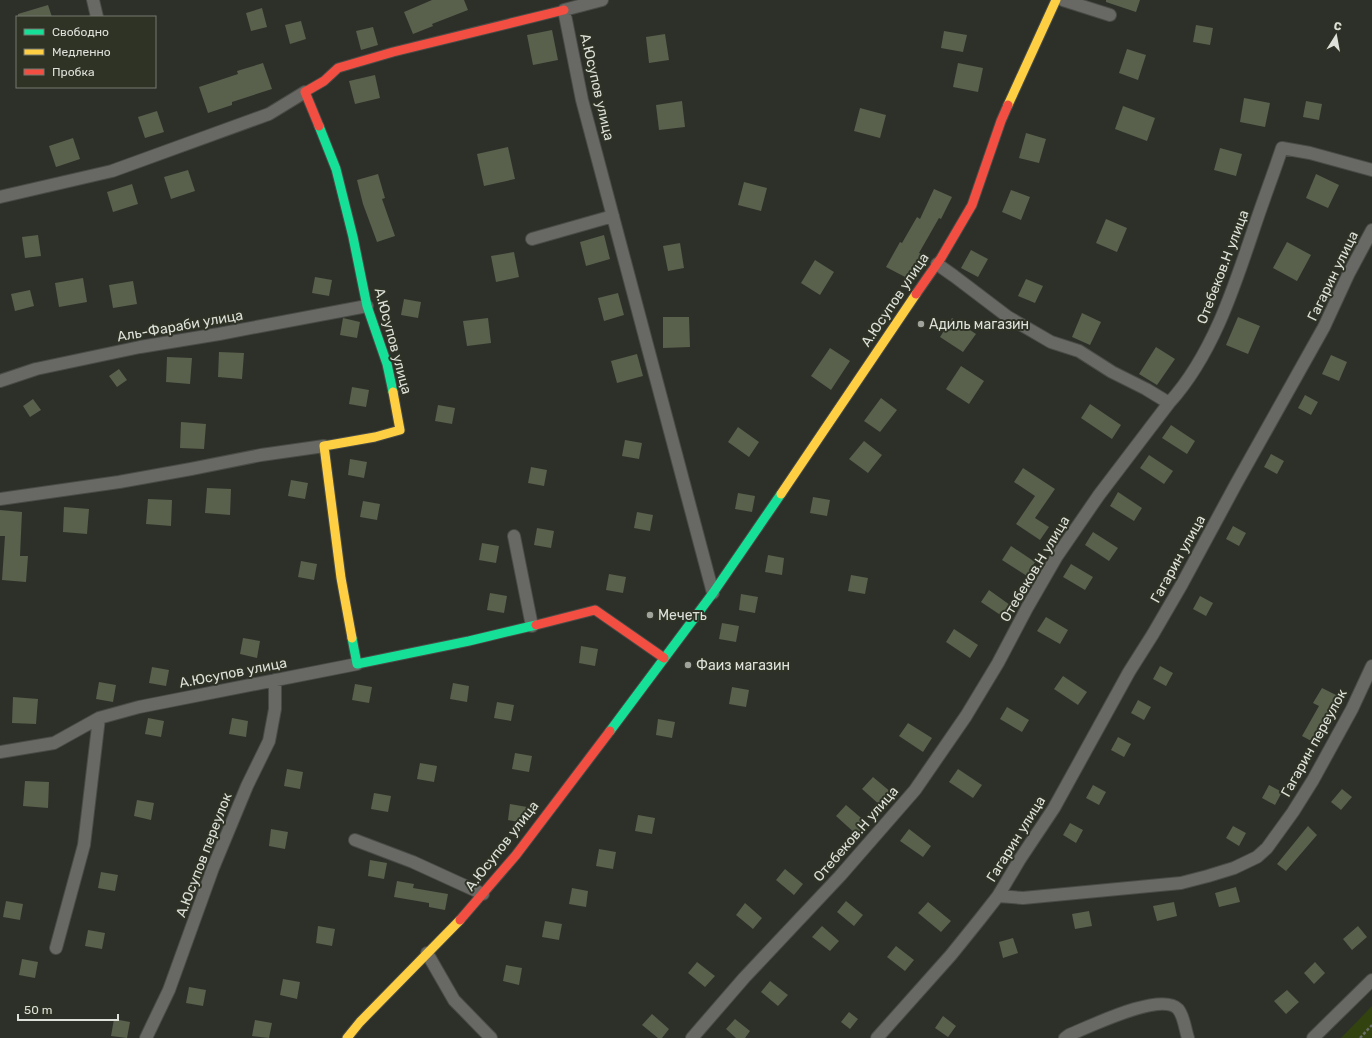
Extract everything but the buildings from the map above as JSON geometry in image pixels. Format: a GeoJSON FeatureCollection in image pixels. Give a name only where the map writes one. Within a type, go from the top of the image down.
{"type":"FeatureCollection","features":[{"type":"Feature","properties":{"kind":"street"},"geometry":{"type":"LineString","coordinates":[[93,0],[97,16]]}},
{"type":"Feature","properties":{"kind":"street"},"geometry":{"type":"LineString","coordinates":[[0,197],[112,171],[269,114],[324,81],[338,68],[393,52],[602,0]]}},
{"type":"Feature","properties":{"kind":"street","name":"А.Юсупов улица"},"geometry":{"type":"LineString","coordinates":[[347,1038],[360,1022],[470,909],[516,855],[713,593],[937,264],[972,205],[1001,120],[1056,0]]}},
{"type":"Feature","properties":{"kind":"street"},"geometry":{"type":"LineString","coordinates":[[1062,0],[1110,15]]}},
{"type":"Feature","properties":{"kind":"street","name":"А.Юсупов улица"},"geometry":{"type":"LineString","coordinates":[[564,10],[582,100],[713,593]]}},
{"type":"Feature","properties":{"kind":"street","name":"А.Юсупов улица"},"geometry":{"type":"LineString","coordinates":[[305,92],[336,170],[353,237],[367,306],[387,364],[400,430],[375,437],[324,446]]}},
{"type":"Feature","properties":{"kind":"street","name":"Отебеков.Н улица"},"geometry":{"type":"LineString","coordinates":[[692,1038],[744,978],[840,876],[915,790],[966,716],[998,663],[1057,556],[1099,494],[1169,403],[1182,389],[1218,326],[1239,276],[1282,148],[1310,153],[1372,170]]}},
{"type":"Feature","properties":{"kind":"street"},"geometry":{"type":"LineString","coordinates":[[532,239],[613,216]]}},
{"type":"Feature","properties":{"kind":"street","name":"Гагарин улица"},"geometry":{"type":"LineString","coordinates":[[878,1038],[951,955],[998,896],[1020,859],[1054,808],[1129,672],[1182,584],[1324,327],[1348,275],[1372,230]]}},
{"type":"Feature","properties":{"kind":"street"},"geometry":{"type":"LineString","coordinates":[[937,264],[1008,317],[1051,342],[1079,351],[1112,372],[1146,389],[1169,403]]}},
{"type":"Feature","properties":{"kind":"street","name":"Аль-Фараби улица"},"geometry":{"type":"LineString","coordinates":[[0,381],[36,369],[140,347],[219,334],[367,306]]}},
{"type":"Feature","properties":{"kind":"street"},"geometry":{"type":"LineString","coordinates":[[0,499],[119,482],[261,455],[324,446],[341,578],[357,664]]}},
{"type":"Feature","properties":{"kind":"street"},"geometry":{"type":"LineString","coordinates":[[514,536],[532,626]]}},
{"type":"Feature","properties":{"kind":"street","name":"А.Юсупов улица"},"geometry":{"type":"LineString","coordinates":[[99,718],[138,706],[461,643],[595,610],[664,658]]}},
{"type":"Feature","properties":{"kind":"street","name":"Гагарин переулок"},"geometry":{"type":"LineString","coordinates":[[1277,832],[1293,812],[1314,780],[1352,708],[1372,666]]}},
{"type":"Feature","properties":{"kind":"street","name":"А.Юсупов переулок"},"geometry":{"type":"LineString","coordinates":[[146,1038],[170,990],[213,868],[247,786],[269,741],[275,709],[275,680]]}},
{"type":"Feature","properties":{"kind":"street"},"geometry":{"type":"LineString","coordinates":[[0,752],[54,743],[99,718]]}},
{"type":"Feature","properties":{"kind":"street"},"geometry":{"type":"LineString","coordinates":[[56,948],[84,844],[99,718]]}},
{"type":"Feature","properties":{"kind":"street","name":"Гагарин улица"},"geometry":{"type":"LineString","coordinates":[[998,896],[1023,898],[1194,880],[1234,868],[1257,857],[1267,848],[1277,832]]}},
{"type":"Feature","properties":{"kind":"street"},"geometry":{"type":"LineString","coordinates":[[355,840],[413,862],[483,894]]}},
{"type":"Feature","properties":{"kind":"street"},"geometry":{"type":"LineString","coordinates":[[427,952],[454,1000],[490,1038]]}},
{"type":"Feature","properties":{"kind":"street"},"geometry":{"type":"LineString","coordinates":[[1313,1038],[1372,980]]}},
{"type":"Feature","properties":{"kind":"street"},"geometry":{"type":"LineString","coordinates":[[1065,1038],[1123,1013],[1149,1005],[1169,1004],[1177,1009],[1181,1014],[1188,1038]]}},
{"type":"Feature","properties":{"kind":"path"},"geometry":{"type":"LineString","coordinates":[[1360,1038],[1372,1025]]}},
{"type":"Feature","properties":{"kind":"green space"},"geometry":{"type":"Polygon","coordinates":[[[1372,1006],[1372,1038],[1341,1038],[1372,1006]]]}},
{"type":"Feature","properties":{"kind":"traffic: fast"},"geometry":{"type":"LineString","coordinates":[[319,126],[336,169],[353,237],[367,306],[387,364],[393,392]]}},
{"type":"Feature","properties":{"kind":"traffic: fast"},"geometry":{"type":"LineString","coordinates":[[610,731],[713,593],[781,494]]}},
{"type":"Feature","properties":{"kind":"traffic: fast"},"geometry":{"type":"LineString","coordinates":[[352,638],[357,664],[469,641],[536,625]]}},
{"type":"Feature","properties":{"kind":"traffic: slow"},"geometry":{"type":"LineString","coordinates":[[1008,105],[1056,0]]}},
{"type":"Feature","properties":{"kind":"traffic: slow"},"geometry":{"type":"LineString","coordinates":[[781,494],[916,294]]}},
{"type":"Feature","properties":{"kind":"traffic: slow"},"geometry":{"type":"LineString","coordinates":[[352,638],[341,578],[324,446],[375,437],[400,430],[393,392]]}},
{"type":"Feature","properties":{"kind":"traffic: slow"},"geometry":{"type":"LineString","coordinates":[[347,1038],[360,1022],[460,920]]}},
{"type":"Feature","properties":{"kind":"traffic: jam"},"geometry":{"type":"LineString","coordinates":[[319,126],[305,92],[324,81],[338,68],[393,52],[564,10]]}},
{"type":"Feature","properties":{"kind":"traffic: jam"},"geometry":{"type":"LineString","coordinates":[[916,294],[941,258],[972,205],[1008,105]]}},
{"type":"Feature","properties":{"kind":"traffic: jam"},"geometry":{"type":"LineString","coordinates":[[536,625],[595,610],[664,658]]}},
{"type":"Feature","properties":{"kind":"traffic: jam"},"geometry":{"type":"LineString","coordinates":[[460,920],[516,855],[610,731]]}},
{"type":"Feature","properties":{"kind":"place","name":"Адиль магазин"},"geometry":{"type":"Point","coordinates":[921,324]}},
{"type":"Feature","properties":{"kind":"place","name":"Мечеть"},"geometry":{"type":"Point","coordinates":[650,615]}},
{"type":"Feature","properties":{"kind":"place","name":"Фаиз магазин"},"geometry":{"type":"Point","coordinates":[688,665]}}]}
